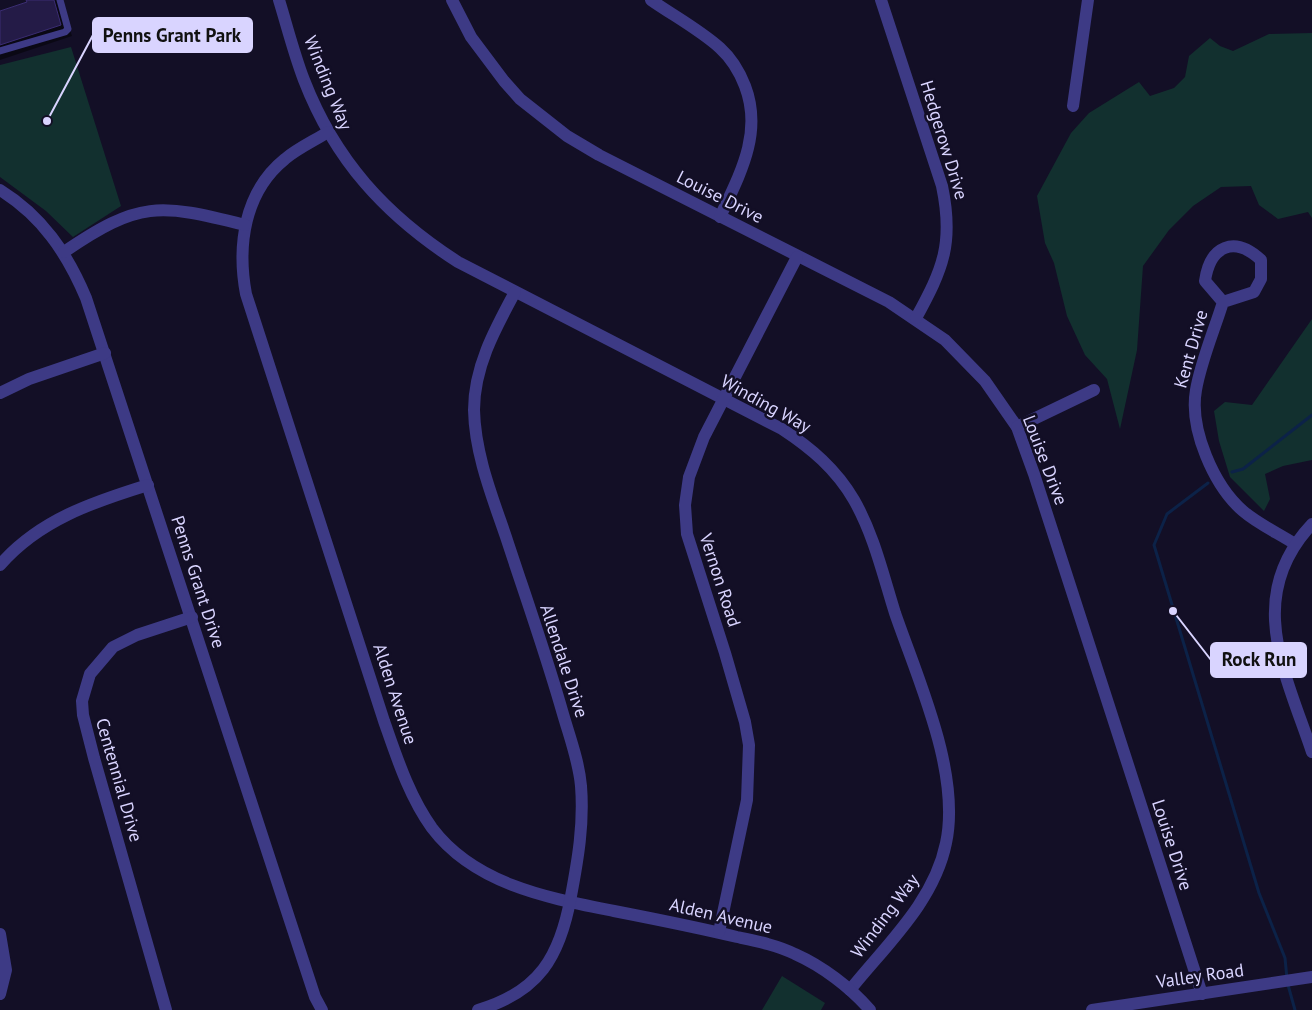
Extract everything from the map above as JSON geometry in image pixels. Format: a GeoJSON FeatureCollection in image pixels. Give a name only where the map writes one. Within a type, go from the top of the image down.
{"type":"FeatureCollection","features":[{"type":"Feature","properties":{"kind":"street","name":"Winding Way"},"geometry":{"type":"LineString","coordinates":[[278,0],[303,78],[328,132],[364,183],[412,231],[458,262],[773,424],[803,443],[830,468],[853,498],[876,551],[945,770],[949,795],[949,824],[942,861],[934,880],[908,920],[850,990]]}},
{"type":"Feature","properties":{"kind":"street","name":"Louise Drive"},"geometry":{"type":"LineString","coordinates":[[452,0],[482,54],[520,99],[546,121],[599,155],[889,302],[916,318],[945,340],[967,360],[985,381],[1017,427],[1202,994]]}},
{"type":"Feature","properties":{"kind":"street"},"geometry":{"type":"LineString","coordinates":[[651,0],[721,49],[734,65],[747,91],[753,120],[750,146],[720,217]]}},
{"type":"Feature","properties":{"kind":"street","name":"Hedgerow Drive"},"geometry":{"type":"LineString","coordinates":[[881,0],[942,186],[947,210],[948,226],[944,259],[916,318]]}},
{"type":"Feature","properties":{"kind":"street"},"geometry":{"type":"LineString","coordinates":[[1073,106],[1088,0]]}},
{"type":"Feature","properties":{"kind":"street","name":"Alden Avenue"},"geometry":{"type":"LineString","coordinates":[[328,132],[295,152],[273,170],[258,192],[245,225],[241,250],[246,294],[384,721],[409,789],[420,809],[443,841],[480,870],[521,889],[570,902],[719,932],[794,953],[850,990],[870,1010]]}},
{"type":"Feature","properties":{"kind":"street","name":"Penns Grant Drive"},"geometry":{"type":"LineString","coordinates":[[0,190],[34,216],[64,252],[86,298],[315,997],[322,1010]]}},
{"type":"Feature","properties":{"kind":"street"},"geometry":{"type":"LineString","coordinates":[[64,252],[110,223],[138,212],[155,209],[196,213],[245,225]]}},
{"type":"Feature","properties":{"kind":"street","name":"Kent Drive"},"geometry":{"type":"LineString","coordinates":[[1227,247],[1249,249],[1260,260],[1261,279],[1254,292],[1223,302],[1205,280],[1207,266],[1214,254],[1227,247]]}},
{"type":"Feature","properties":{"kind":"street","name":"Vernon Road"},"geometry":{"type":"LineString","coordinates":[[719,932],[748,800],[749,745],[745,722],[725,653],[693,558],[687,534],[686,505],[694,460],[723,399],[797,257]]}},
{"type":"Feature","properties":{"kind":"street","name":"Allendale Drive"},"geometry":{"type":"LineString","coordinates":[[478,1010],[514,996],[538,978],[558,947],[565,928],[582,839],[578,767],[556,690],[488,482],[476,430],[476,394],[483,358],[515,292]]}},
{"type":"Feature","properties":{"kind":"street","name":"Kent Drive"},"geometry":{"type":"LineString","coordinates":[[1223,302],[1196,389],[1194,417],[1197,431],[1230,497],[1252,517],[1295,544]]}},
{"type":"Feature","properties":{"kind":"street"},"geometry":{"type":"LineString","coordinates":[[0,393],[29,379],[105,353]]}},
{"type":"Feature","properties":{"kind":"street"},"geometry":{"type":"LineString","coordinates":[[1017,427],[1094,390]]}},
{"type":"Feature","properties":{"kind":"street"},"geometry":{"type":"LineString","coordinates":[[0,565],[34,534],[63,516],[148,485]]}},
{"type":"Feature","properties":{"kind":"street"},"geometry":{"type":"LineString","coordinates":[[1312,524],[1295,544],[1283,569],[1276,591],[1273,622],[1277,642],[1312,752]]}},
{"type":"Feature","properties":{"kind":"street","name":"Centennial Drive"},"geometry":{"type":"LineString","coordinates":[[166,1010],[94,758],[83,715],[82,701],[90,674],[113,647],[137,635],[192,617]]}},
{"type":"Feature","properties":{"kind":"street"},"geometry":{"type":"LineString","coordinates":[[0,934],[6,970],[0,994]]}},
{"type":"Feature","properties":{"kind":"street","name":"Valley Road"},"geometry":{"type":"LineString","coordinates":[[1092,1010],[1306,978]]}},
{"type":"Feature","properties":{"kind":"lane"},"geometry":{"type":"LineString","coordinates":[[0,51],[65,32],[68,29],[68,24],[60,0]]}},
{"type":"Feature","properties":{"kind":"green space"},"geometry":{"type":"Polygon","coordinates":[[[1312,33],[1312,218],[1308,212],[1278,219],[1259,205],[1251,186],[1221,187],[1193,206],[1169,230],[1143,266],[1137,350],[1120,429],[1107,379],[1085,355],[1067,316],[1054,263],[1045,243],[1037,196],[1071,133],[1089,113],[1139,82],[1150,96],[1174,88],[1185,77],[1189,56],[1210,38],[1220,46],[1233,51],[1269,34],[1312,33]]]}},
{"type":"Feature","properties":{"kind":"green space"},"geometry":{"type":"Polygon","coordinates":[[[71,47],[121,206],[73,237],[46,211],[0,177],[0,65],[71,47]]]}},
{"type":"Feature","properties":{"kind":"green space"},"geometry":{"type":"Polygon","coordinates":[[[1312,319],[1312,460],[1283,466],[1265,474],[1270,499],[1264,511],[1230,477],[1219,441],[1214,411],[1225,402],[1252,405],[1312,319]]]}},
{"type":"Feature","properties":{"kind":"green space"},"geometry":{"type":"Polygon","coordinates":[[[782,976],[825,1003],[821,1010],[762,1010],[782,976]]]}},
{"type":"Feature","properties":{"kind":"building"},"geometry":{"type":"Polygon","coordinates":[[[26,0],[54,0],[61,25],[0,45],[0,11],[27,2],[26,0]]]}},
{"type":"Feature","properties":{"kind":"waterway"},"geometry":{"type":"LineString","coordinates":[[1232,472],[1243,469],[1312,415]]}},
{"type":"Feature","properties":{"kind":"waterway"},"geometry":{"type":"LineString","coordinates":[[1208,483],[1167,514],[1154,545],[1259,893],[1285,958],[1287,979]]}},
{"type":"Feature","properties":{"kind":"waterway"},"geometry":{"type":"LineString","coordinates":[[1288,985],[1295,1010]]}},
{"type":"Feature","properties":{"kind":"place","name":"Penns Grant Park"},"geometry":{"type":"Point","coordinates":[47,121]}},
{"type":"Feature","properties":{"kind":"place","name":"Rock Run"},"geometry":{"type":"Point","coordinates":[1173,611]}}]}
